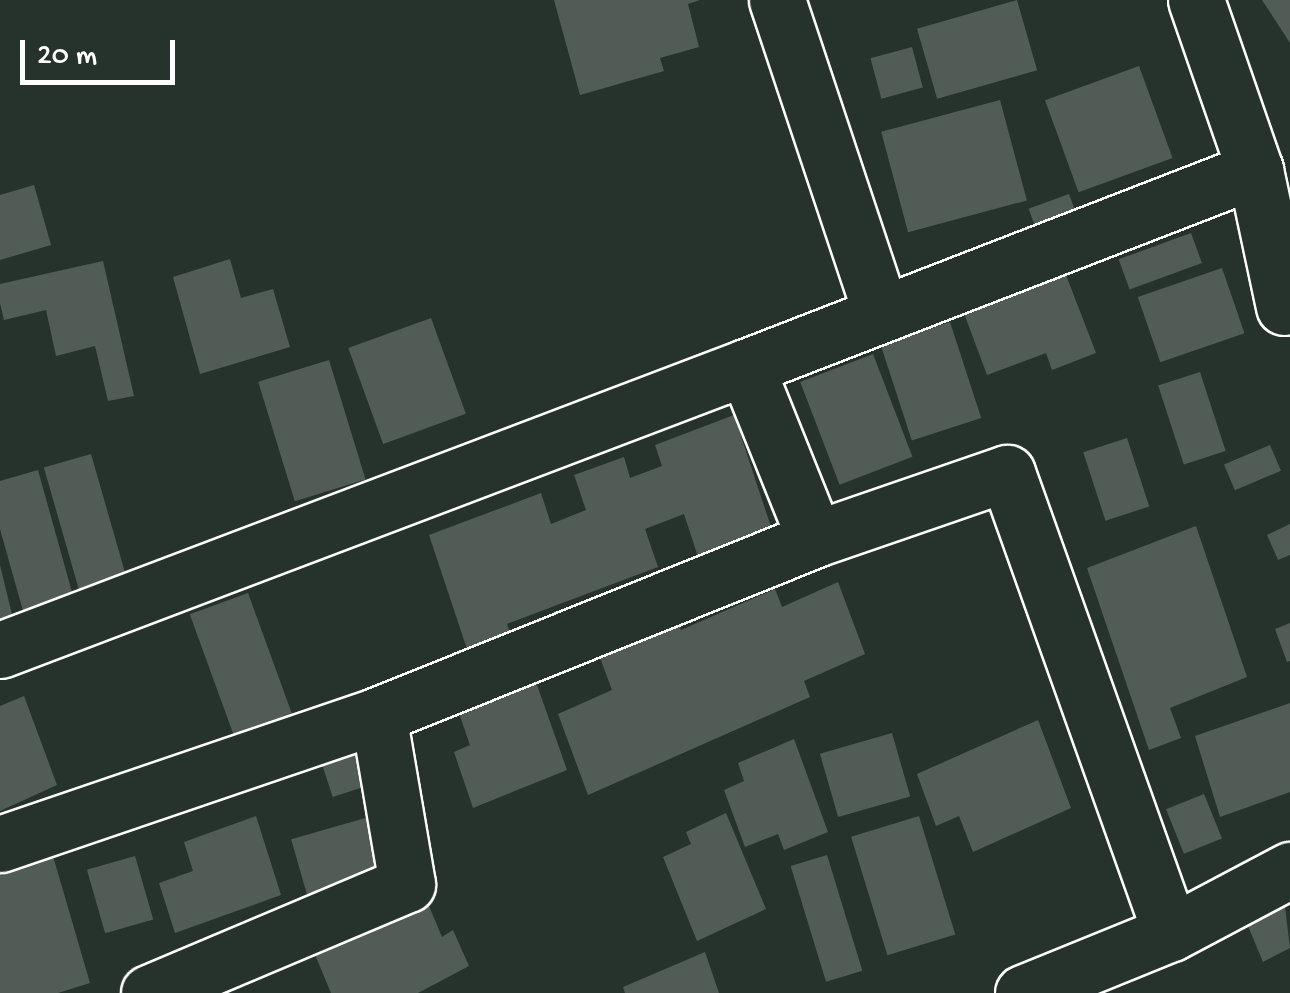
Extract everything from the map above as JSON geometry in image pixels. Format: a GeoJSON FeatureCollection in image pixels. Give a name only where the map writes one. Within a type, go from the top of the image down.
{"type":"FeatureCollection","features":[{"type":"Feature","properties":{"kind":"street"},"geometry":{"type":"LineString","coordinates":[[776,0],[881,314]]}},
{"type":"Feature","properties":{"kind":"street"},"geometry":{"type":"LineString","coordinates":[[1196,0],[1255,170],[1288,313]]}},
{"type":"Feature","properties":{"kind":"street"},"geometry":{"type":"LineString","coordinates":[[0,650],[1255,170]]}},
{"type":"Feature","properties":{"kind":"street"},"geometry":{"type":"LineString","coordinates":[[746,366],[816,539]]}},
{"type":"Feature","properties":{"kind":"street"},"geometry":{"type":"LineString","coordinates":[[0,844],[378,715],[816,539],[1007,473],[1171,933]]}},
{"type":"Feature","properties":{"kind":"street"},"geometry":{"type":"LineString","coordinates":[[149,993],[407,884],[378,715]]}},
{"type":"Feature","properties":{"kind":"street"},"geometry":{"type":"LineString","coordinates":[[1022,993],[1171,933],[1290,870]]}},
{"type":"Feature","properties":{"kind":"building"},"geometry":{"type":"Polygon","coordinates":[[[554,0],[700,0],[688,4],[699,47],[660,58],[664,71],[580,95],[554,0]]]}},
{"type":"Feature","properties":{"kind":"building"},"geometry":{"type":"Polygon","coordinates":[[[1017,0],[1037,70],[937,99],[917,29],[1017,0]]]}},
{"type":"Feature","properties":{"kind":"building"},"geometry":{"type":"Polygon","coordinates":[[[1262,0],[1290,0],[1290,43],[1262,0]]]}},
{"type":"Feature","properties":{"kind":"building"},"geometry":{"type":"Polygon","coordinates":[[[912,47],[923,88],[881,99],[870,58],[912,47]]]}},
{"type":"Feature","properties":{"kind":"building"},"geometry":{"type":"Polygon","coordinates":[[[1139,66],[1173,158],[1079,192],[1045,100],[1139,66]]]}},
{"type":"Feature","properties":{"kind":"building"},"geometry":{"type":"Polygon","coordinates":[[[1000,100],[1027,200],[908,232],[881,132],[1000,100]]]}},
{"type":"Feature","properties":{"kind":"building"},"geometry":{"type":"Polygon","coordinates":[[[34,185],[51,245],[0,260],[0,195],[34,185]]]}},
{"type":"Feature","properties":{"kind":"building"},"geometry":{"type":"Polygon","coordinates":[[[1069,194],[1078,219],[1038,234],[1029,209],[1069,194]]]}},
{"type":"Feature","properties":{"kind":"building"},"geometry":{"type":"Polygon","coordinates":[[[1191,233],[1202,263],[1130,289],[1119,259],[1191,233]]]}},
{"type":"Feature","properties":{"kind":"building"},"geometry":{"type":"Polygon","coordinates":[[[230,259],[241,298],[273,289],[290,347],[200,374],[173,277],[230,259]]]}},
{"type":"Feature","properties":{"kind":"building"},"geometry":{"type":"Polygon","coordinates":[[[103,261],[134,396],[108,401],[95,346],[56,356],[46,310],[4,320],[0,303],[0,284],[103,261]]]}},
{"type":"Feature","properties":{"kind":"building"},"geometry":{"type":"Polygon","coordinates":[[[1061,262],[1096,353],[1052,370],[1046,353],[987,375],[959,300],[1061,262]]]}},
{"type":"Feature","properties":{"kind":"building"},"geometry":{"type":"Polygon","coordinates":[[[1222,268],[1244,333],[1160,362],[1138,297],[1222,268]]]}},
{"type":"Feature","properties":{"kind":"building"},"geometry":{"type":"Polygon","coordinates":[[[431,318],[466,414],[383,444],[348,348],[431,318]]]}},
{"type":"Feature","properties":{"kind":"building"},"geometry":{"type":"Polygon","coordinates":[[[950,322],[981,418],[912,441],[881,345],[950,322]]]}},
{"type":"Feature","properties":{"kind":"building"},"geometry":{"type":"Polygon","coordinates":[[[873,354],[912,457],[840,485],[800,382],[873,354]]]}},
{"type":"Feature","properties":{"kind":"building"},"geometry":{"type":"Polygon","coordinates":[[[329,360],[366,480],[295,501],[258,382],[329,360]]]}},
{"type":"Feature","properties":{"kind":"building"},"geometry":{"type":"Polygon","coordinates":[[[1200,372],[1226,451],[1184,465],[1158,386],[1200,372]]]}},
{"type":"Feature","properties":{"kind":"building"},"geometry":{"type":"Polygon","coordinates":[[[734,415],[774,536],[700,563],[684,514],[645,529],[658,567],[507,624],[511,636],[468,652],[429,535],[541,493],[551,524],[586,510],[574,475],[624,457],[630,478],[662,466],[655,445],[734,415]]]}},
{"type":"Feature","properties":{"kind":"building"},"geometry":{"type":"Polygon","coordinates":[[[1127,438],[1149,506],[1106,521],[1083,452],[1127,438]]]}},
{"type":"Feature","properties":{"kind":"building"},"geometry":{"type":"Polygon","coordinates":[[[1270,445],[1281,471],[1235,490],[1224,465],[1270,445]]]}},
{"type":"Feature","properties":{"kind":"building"},"geometry":{"type":"Polygon","coordinates":[[[91,454],[130,590],[83,603],[44,468],[91,454]]]}},
{"type":"Feature","properties":{"kind":"building"},"geometry":{"type":"Polygon","coordinates":[[[38,470],[75,603],[25,618],[0,529],[0,481],[38,470]]]}},
{"type":"Feature","properties":{"kind":"building"},"geometry":{"type":"Polygon","coordinates":[[[1290,524],[1290,555],[1278,560],[1267,535],[1290,524]]]}},
{"type":"Feature","properties":{"kind":"building"},"geometry":{"type":"Polygon","coordinates":[[[1196,526],[1247,677],[1170,708],[1181,738],[1149,750],[1087,568],[1196,526]]]}},
{"type":"Feature","properties":{"kind":"building"},"geometry":{"type":"Polygon","coordinates":[[[0,565],[15,627],[0,630],[0,565]]]}},
{"type":"Feature","properties":{"kind":"building"},"geometry":{"type":"Polygon","coordinates":[[[838,582],[865,654],[804,681],[810,697],[588,795],[558,714],[612,690],[596,647],[675,613],[681,630],[775,589],[782,607],[838,582]]]}},
{"type":"Feature","properties":{"kind":"building"},"geometry":{"type":"Polygon","coordinates":[[[248,593],[293,718],[235,739],[190,614],[248,593]]]}},
{"type":"Feature","properties":{"kind":"building"},"geometry":{"type":"Polygon","coordinates":[[[1290,623],[1290,661],[1287,662],[1275,629],[1290,623]]]}},
{"type":"Feature","properties":{"kind":"building"},"geometry":{"type":"Polygon","coordinates":[[[531,668],[567,770],[473,808],[454,752],[470,745],[454,699],[531,668]]]}},
{"type":"Feature","properties":{"kind":"building"},"geometry":{"type":"Polygon","coordinates":[[[24,696],[57,785],[0,811],[0,706],[24,696]]]}},
{"type":"Feature","properties":{"kind":"building"},"geometry":{"type":"Polygon","coordinates":[[[1290,703],[1290,792],[1220,817],[1195,736],[1290,703]]]}},
{"type":"Feature","properties":{"kind":"building"},"geometry":{"type":"Polygon","coordinates":[[[1038,720],[1071,808],[973,852],[959,816],[936,826],[917,774],[1038,720]]]}},
{"type":"Feature","properties":{"kind":"building"},"geometry":{"type":"Polygon","coordinates":[[[892,733],[910,796],[838,817],[820,754],[892,733]]]}},
{"type":"Feature","properties":{"kind":"building"},"geometry":{"type":"Polygon","coordinates":[[[794,739],[828,832],[784,850],[778,834],[745,847],[724,790],[744,781],[738,763],[794,739]]]}},
{"type":"Feature","properties":{"kind":"building"},"geometry":{"type":"Polygon","coordinates":[[[358,752],[369,785],[333,797],[322,764],[358,752]]]}},
{"type":"Feature","properties":{"kind":"building"},"geometry":{"type":"Polygon","coordinates":[[[1204,794],[1222,839],[1184,854],[1166,809],[1204,794]]]}},
{"type":"Feature","properties":{"kind":"building"},"geometry":{"type":"Polygon","coordinates":[[[726,813],[766,909],[697,941],[663,857],[691,844],[686,832],[726,813]]]}},
{"type":"Feature","properties":{"kind":"building"},"geometry":{"type":"Polygon","coordinates":[[[256,816],[281,895],[175,933],[159,883],[193,871],[184,842],[256,816]]]}},
{"type":"Feature","properties":{"kind":"building"},"geometry":{"type":"Polygon","coordinates":[[[919,816],[955,935],[887,955],[851,837],[919,816]]]}},
{"type":"Feature","properties":{"kind":"building"},"geometry":{"type":"Polygon","coordinates":[[[369,817],[390,889],[312,911],[291,839],[369,817]]]}},
{"type":"Feature","properties":{"kind":"building"},"geometry":{"type":"Polygon","coordinates":[[[827,855],[862,971],[826,982],[791,866],[827,855]]]}},
{"type":"Feature","properties":{"kind":"building"},"geometry":{"type":"Polygon","coordinates":[[[53,856],[90,983],[58,993],[0,993],[0,872],[53,856]]]}},
{"type":"Feature","properties":{"kind":"building"},"geometry":{"type":"Polygon","coordinates":[[[135,856],[153,919],[105,933],[87,870],[135,856]]]}},
{"type":"Feature","properties":{"kind":"building"},"geometry":{"type":"Polygon","coordinates":[[[421,887],[442,937],[453,930],[469,966],[418,993],[331,993],[311,945],[421,887]]]}},
{"type":"Feature","properties":{"kind":"building"},"geometry":{"type":"Polygon","coordinates":[[[1285,907],[1290,948],[1263,962],[1248,926],[1285,907]]]}},
{"type":"Feature","properties":{"kind":"building"},"geometry":{"type":"Polygon","coordinates":[[[705,952],[719,993],[625,993],[623,987],[705,952]]]}}]}
